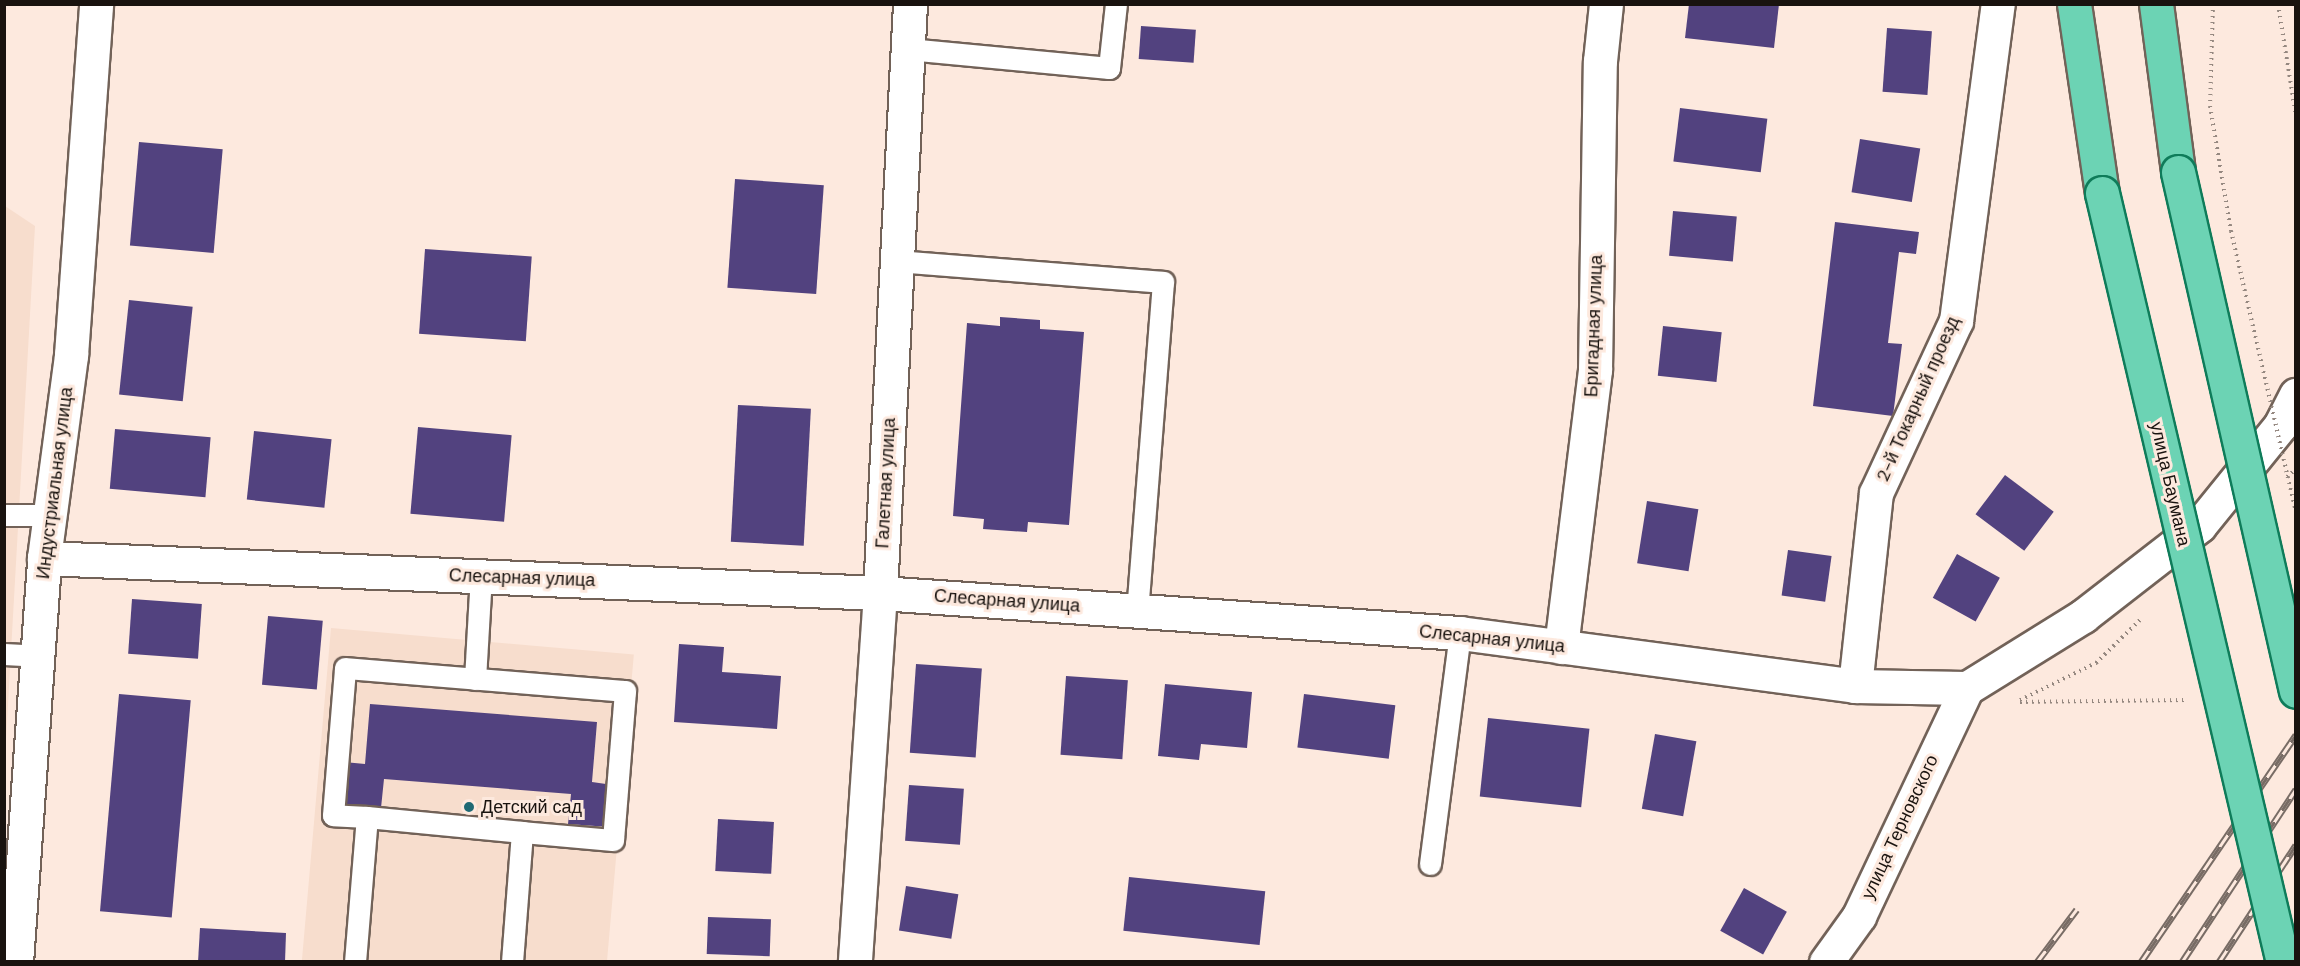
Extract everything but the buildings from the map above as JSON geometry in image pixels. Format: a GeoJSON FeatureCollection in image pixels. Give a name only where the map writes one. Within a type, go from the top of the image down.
{"type":"FeatureCollection","features":[{"type":"Feature","properties":{"kind":"main road","name":"улица Баумана"},"geometry":{"type":"LineString","coordinates":[[2074,4],[2102,193],[2283,962]]}},
{"type":"Feature","properties":{"kind":"main road"},"geometry":{"type":"LineString","coordinates":[[2156,4],[2178,171],[2295,691]]}},
{"type":"Feature","properties":{"kind":"street","name":"Индустриальная улица"},"geometry":{"type":"LineString","coordinates":[[16,962],[44,558],[71,355],[96,4]]}},
{"type":"Feature","properties":{"kind":"street","name":"Галетная улица"},"geometry":{"type":"LineString","coordinates":[[855,962],[880,592],[910,4]]}},
{"type":"Feature","properties":{"kind":"street","name":"Бригадная улица"},"geometry":{"type":"LineString","coordinates":[[1561,646],[1595,370],[1600,61],[1606,4]]}},
{"type":"Feature","properties":{"kind":"street","name":"2-й Токарный проезд"},"geometry":{"type":"LineString","coordinates":[[1855,686],[1876,493],[1956,321],[1998,4]]}},
{"type":"Feature","properties":{"kind":"street"},"geometry":{"type":"LineString","coordinates":[[1967,688],[2083,616],[2199,526],[2280,426],[2295,395]]}},
{"type":"Feature","properties":{"kind":"street","name":"Слесарная улица"},"geometry":{"type":"LineString","coordinates":[[44,558],[880,592],[1460,633],[1855,686],[1967,688]]}},
{"type":"Feature","properties":{"kind":"street","name":"улица Терновского"},"geometry":{"type":"LineString","coordinates":[[1826,962],[1859,916],[1967,688]]}},
{"type":"Feature","properties":{"kind":"lane"},"geometry":{"type":"LineString","coordinates":[[908,49],[1109,68],[1116,4]]}},
{"type":"Feature","properties":{"kind":"lane"},"geometry":{"type":"LineString","coordinates":[[897,261],[1163,282],[1137,610]]}},
{"type":"Feature","properties":{"kind":"lane"},"geometry":{"type":"LineString","coordinates":[[4,515],[48,515]]}},
{"type":"Feature","properties":{"kind":"lane"},"geometry":{"type":"LineString","coordinates":[[475,678],[482,576]]}},
{"type":"Feature","properties":{"kind":"lane"},"geometry":{"type":"LineString","coordinates":[[1430,864],[1460,633]]}},
{"type":"Feature","properties":{"kind":"lane"},"geometry":{"type":"LineString","coordinates":[[4,654],[37,656]]}},
{"type":"Feature","properties":{"kind":"lane"},"geometry":{"type":"LineString","coordinates":[[345,668],[475,678],[625,691],[613,840],[333,815],[345,668]]}},
{"type":"Feature","properties":{"kind":"lane"},"geometry":{"type":"LineString","coordinates":[[355,962],[367,817]]}},
{"type":"Feature","properties":{"kind":"lane"},"geometry":{"type":"LineString","coordinates":[[512,962],[522,832]]}},
{"type":"Feature","properties":{"kind":"path"},"geometry":{"type":"LineString","coordinates":[[2213,4],[2210,106],[2231,231],[2295,512]]}},
{"type":"Feature","properties":{"kind":"path"},"geometry":{"type":"LineString","coordinates":[[2278,4],[2295,117]]}},
{"type":"Feature","properties":{"kind":"path"},"geometry":{"type":"LineString","coordinates":[[2016,702],[2195,701]]}},
{"type":"Feature","properties":{"kind":"shaded area"},"geometry":{"type":"Polygon","coordinates":[[[5,206],[35,226],[5,758],[5,206]]]}},
{"type":"Feature","properties":{"kind":"shaded area","name":"Детский сад"},"geometry":{"type":"Polygon","coordinates":[[[331,628],[634,654],[607,962],[302,962],[331,628]]]}},
{"type":"Feature","properties":{"kind":"railway"},"geometry":{"type":"LineString","coordinates":[[2141,962],[2296,735]]}},
{"type":"Feature","properties":{"kind":"railway"},"geometry":{"type":"LineString","coordinates":[[2182,962],[2296,789]]}},
{"type":"Feature","properties":{"kind":"railway"},"geometry":{"type":"LineString","coordinates":[[2219,962],[2296,845]]}},
{"type":"Feature","properties":{"kind":"railway"},"geometry":{"type":"LineString","coordinates":[[2037,962],[2077,909]]}},
{"type":"Feature","properties":{"kind":"place","name":"Детский сад"},"geometry":{"type":"Point","coordinates":[469,807]}}]}
